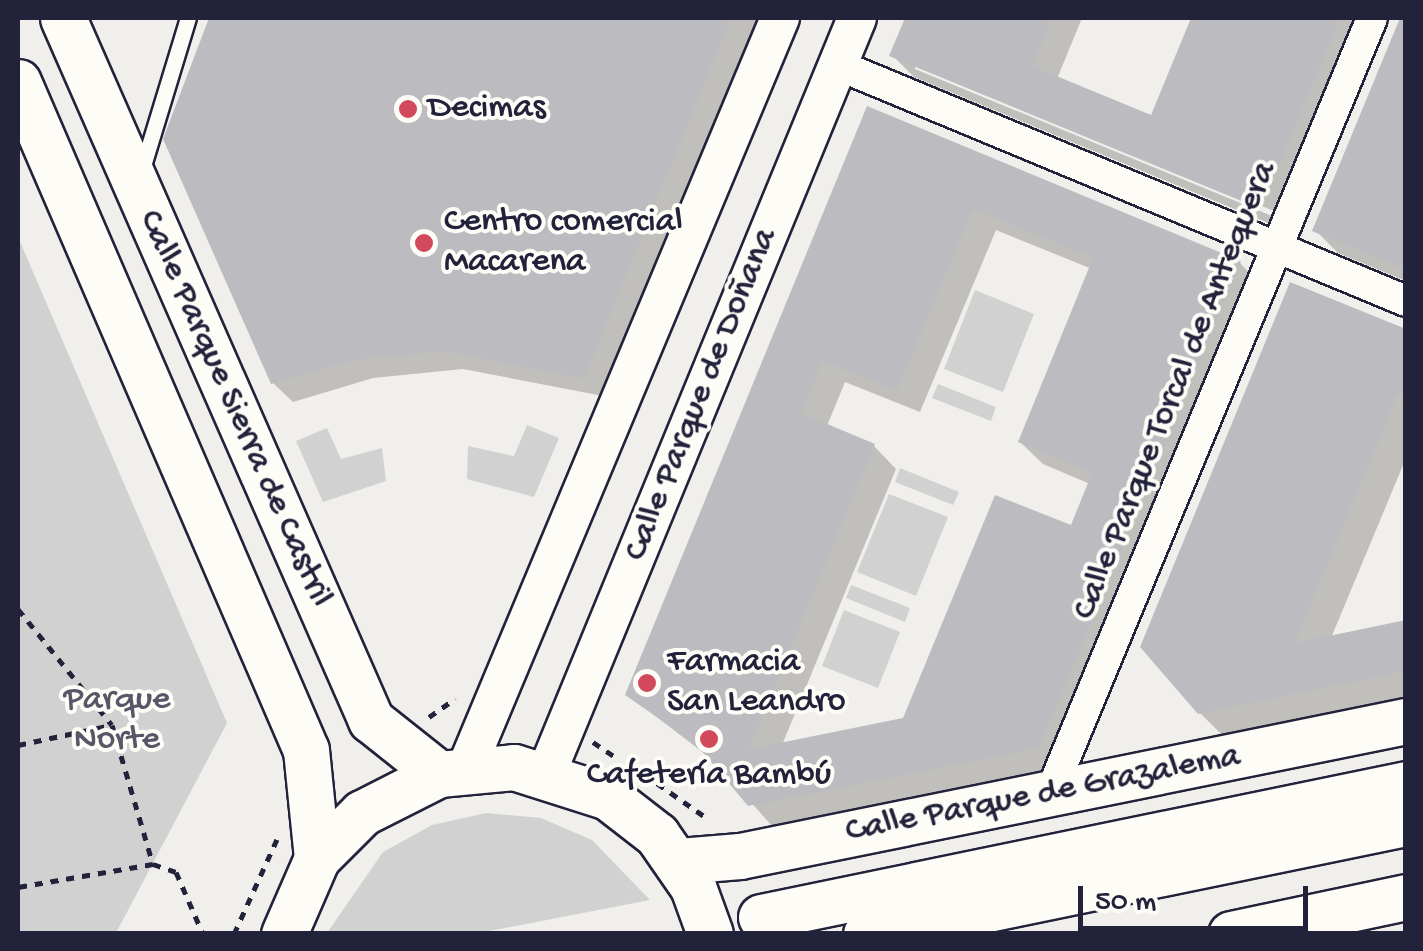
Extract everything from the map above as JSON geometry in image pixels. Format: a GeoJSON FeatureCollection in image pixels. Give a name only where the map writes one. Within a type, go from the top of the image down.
{"type":"FeatureCollection","features":[{"type":"Feature","properties":{"kind":"main road","name":"Calle Parque Sierra de Castril"},"geometry":{"type":"LineString","coordinates":[[69,22],[370,720],[452,771]]}},
{"type":"Feature","properties":{"kind":"main road","name":"Calle Parque Sierra de Castril"},"geometry":{"type":"LineString","coordinates":[[18,82],[306,750],[309,872]]}},
{"type":"Feature","properties":{"kind":"main road","name":"Calle Parque de Grazalema"},"geometry":{"type":"LineString","coordinates":[[678,861],[1050,794],[1406,722]]}},
{"type":"Feature","properties":{"kind":"main road"},"geometry":{"type":"LineString","coordinates":[[275,934],[309,872],[362,813],[452,771],[547,772],[608,796],[678,861],[710,934]]}},
{"type":"Feature","properties":{"kind":"main road"},"geometry":{"type":"LineString","coordinates":[[760,918],[1406,784]]}},
{"type":"Feature","properties":{"kind":"main road"},"geometry":{"type":"LineString","coordinates":[[866,934],[1406,823]]}},
{"type":"Feature","properties":{"kind":"main road"},"geometry":{"type":"LineString","coordinates":[[284,934],[309,872]]}},
{"type":"Feature","properties":{"kind":"main road"},"geometry":{"type":"LineString","coordinates":[[1247,932],[1406,896]]}},
{"type":"Feature","properties":{"kind":"street","name":"Calle Parque de Doñana"},"geometry":{"type":"LineString","coordinates":[[452,771],[780,18]]}},
{"type":"Feature","properties":{"kind":"street","name":"Calle Parque de Doñana"},"geometry":{"type":"LineString","coordinates":[[547,772],[857,18]]}},
{"type":"Feature","properties":{"kind":"street","name":"Calle Parque Torcal de Antequera"},"geometry":{"type":"LineString","coordinates":[[1050,794],[1372,18]]}},
{"type":"Feature","properties":{"kind":"street"},"geometry":{"type":"LineString","coordinates":[[838,64],[1406,301]]}},
{"type":"Feature","properties":{"kind":"lane"},"geometry":{"type":"LineString","coordinates":[[138,188],[188,18]]}},
{"type":"Feature","properties":{"kind":"path"},"geometry":{"type":"LineString","coordinates":[[18,610],[112,725],[153,864]]}},
{"type":"Feature","properties":{"kind":"path"},"geometry":{"type":"LineString","coordinates":[[18,745],[112,725]]}},
{"type":"Feature","properties":{"kind":"path"},"geometry":{"type":"LineString","coordinates":[[18,887],[153,864],[176,872],[203,934]]}},
{"type":"Feature","properties":{"kind":"green space","name":"Parque Norte"},"geometry":{"type":"Polygon","coordinates":[[[18,237],[227,723],[116,933],[18,933],[18,237]]]}},
{"type":"Feature","properties":{"kind":"green space"},"geometry":{"type":"Polygon","coordinates":[[[975,290],[1034,314],[1003,392],[944,369],[975,290]]]}},
{"type":"Feature","properties":{"kind":"green space"},"geometry":{"type":"Polygon","coordinates":[[[938,384],[996,407],[991,421],[932,398],[938,384]]]}},
{"type":"Feature","properties":{"kind":"green space"},"geometry":{"type":"Polygon","coordinates":[[[527,425],[559,438],[534,497],[467,479],[468,446],[514,456],[527,425]]]}},
{"type":"Feature","properties":{"kind":"green space"},"geometry":{"type":"Polygon","coordinates":[[[327,428],[341,459],[382,448],[386,481],[323,502],[296,441],[327,428]]]}},
{"type":"Feature","properties":{"kind":"green space"},"geometry":{"type":"Polygon","coordinates":[[[900,468],[959,492],[953,505],[895,482],[900,468]]]}},
{"type":"Feature","properties":{"kind":"green space"},"geometry":{"type":"Polygon","coordinates":[[[889,494],[948,517],[916,596],[857,572],[889,494]]]}},
{"type":"Feature","properties":{"kind":"green space"},"geometry":{"type":"Polygon","coordinates":[[[851,585],[910,608],[905,622],[846,598],[851,585]]]}},
{"type":"Feature","properties":{"kind":"green space"},"geometry":{"type":"Polygon","coordinates":[[[844,610],[900,632],[878,688],[822,666],[844,610]]]}},
{"type":"Feature","properties":{"kind":"green space"},"geometry":{"type":"Polygon","coordinates":[[[486,813],[541,818],[592,840],[650,900],[479,933],[327,933],[383,852],[432,825],[486,813]]]}},
{"type":"Feature","properties":{"kind":"building","name":"Centro comercial Macarena"},"geometry":{"type":"Polygon","coordinates":[[[209,18],[731,18],[584,379],[443,351],[353,360],[271,384],[163,139],[209,18]]]}},
{"type":"Feature","properties":{"kind":"building"},"geometry":{"type":"Polygon","coordinates":[[[905,18],[1052,18],[1032,66],[1151,115],[1191,18],[1340,18],[1261,209],[889,56],[905,18]]]}},
{"type":"Feature","properties":{"kind":"building"},"geometry":{"type":"Polygon","coordinates":[[[1400,18],[1406,18],[1406,270],[1312,231],[1400,18]]]}},
{"type":"Feature","properties":{"kind":"building"},"geometry":{"type":"Polygon","coordinates":[[[867,106],[1241,261],[1039,748],[748,806],[697,745],[625,695],[867,106]],[[973,209],[897,391],[823,361],[801,413],[875,444],[749,749],[903,718],[995,495],[1071,525],[1092,473],[1018,442],[1093,258],[973,209]]]}},
{"type":"Feature","properties":{"kind":"building"},"geometry":{"type":"Polygon","coordinates":[[[1290,282],[1406,329],[1406,399],[1397,396],[1295,643],[1406,620],[1406,671],[1198,714],[1140,647],[1290,282]]]}},
{"type":"Feature","properties":{"kind":"tunnel"},"geometry":{"type":"LineString","coordinates":[[685,934],[761,917]]}},
{"type":"Feature","properties":{"kind":"place","name":"Decimas"},"geometry":{"type":"Point","coordinates":[408,109]}},
{"type":"Feature","properties":{"kind":"place","name":"Centro comercial Macarena"},"geometry":{"type":"Point","coordinates":[424,243]}},
{"type":"Feature","properties":{"kind":"place","name":"Farmacia San Leandro"},"geometry":{"type":"Point","coordinates":[647,683]}},
{"type":"Feature","properties":{"kind":"place","name":"Cafetería Bambú"},"geometry":{"type":"Point","coordinates":[709,739]}}]}
